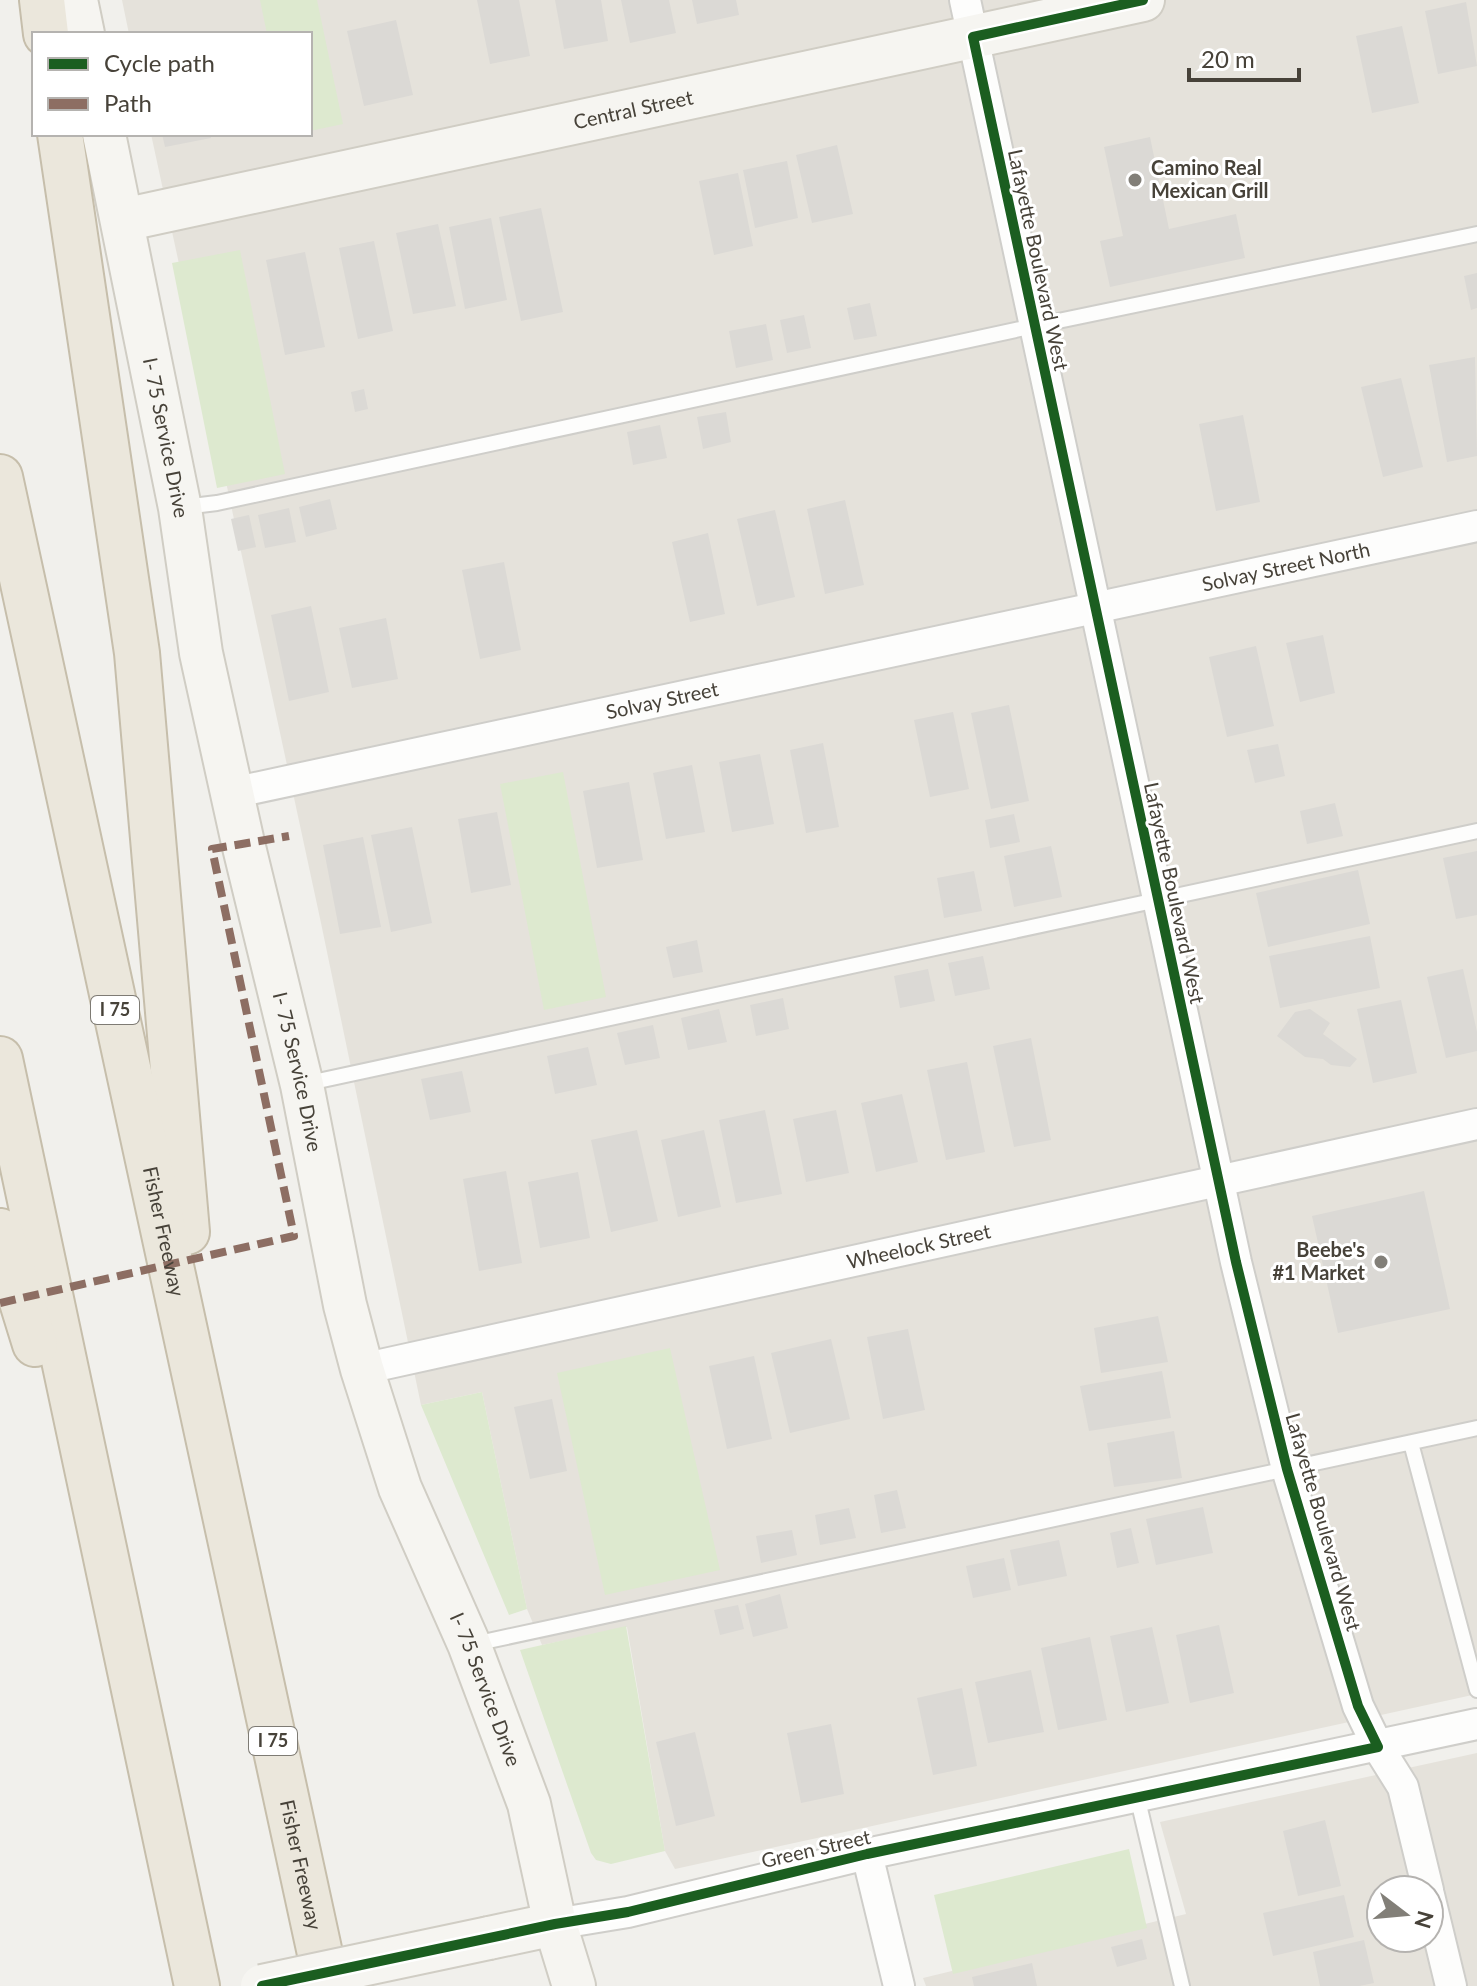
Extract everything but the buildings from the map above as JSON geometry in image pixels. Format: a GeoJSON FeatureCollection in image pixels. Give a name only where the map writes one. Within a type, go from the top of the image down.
{"type":"FeatureCollection","features":[{"type":"Feature","properties":{"kind":"highway"},"geometry":{"type":"LineString","coordinates":[[42,0],[46,32]]}},
{"type":"Feature","properties":{"kind":"highway"},"geometry":{"type":"LineString","coordinates":[[60,136],[137,653],[184,1215],[229,1544]]}},
{"type":"Feature","properties":{"kind":"highway","name":"Fisher Freeway"},"geometry":{"type":"LineString","coordinates":[[0,477],[327,1986]]}},
{"type":"Feature","properties":{"kind":"highway"},"geometry":{"type":"LineString","coordinates":[[0,1059],[197,1986]]}},
{"type":"Feature","properties":{"kind":"highway"},"geometry":{"type":"LineString","coordinates":[[0,1231],[120,1618]]}},
{"type":"Feature","properties":{"kind":"main road"},"geometry":{"type":"LineString","coordinates":[[76,0],[83,32]]}},
{"type":"Feature","properties":{"kind":"main road","name":"Central Street"},"geometry":{"type":"LineString","coordinates":[[123,220],[969,18],[1143,0]]}},
{"type":"Feature","properties":{"kind":"main road","name":"I- 75 Service Drive"},"geometry":{"type":"LineString","coordinates":[[104,136],[180,508],[201,653],[302,1085],[333,1250],[362,1369],[400,1488],[469,1644],[529,1804],[555,1924],[574,1986]]}},
{"type":"Feature","properties":{"kind":"main road","name":"Green Street"},"geometry":{"type":"LineString","coordinates":[[262,1986],[555,1924]]}},
{"type":"Feature","properties":{"kind":"street","name":"Lafayette Boulevard West"},"geometry":{"type":"LineString","coordinates":[[969,18],[1218,1179],[1287,1469],[1358,1706],[1378,1747],[1403,1787],[1424,1874]]}},
{"type":"Feature","properties":{"kind":"street","name":"Solvay Street North"},"geometry":{"type":"LineString","coordinates":[[1094,608],[1477,526]]}},
{"type":"Feature","properties":{"kind":"street","name":"Solvay Street"},"geometry":{"type":"LineString","coordinates":[[232,793],[1094,608]]}},
{"type":"Feature","properties":{"kind":"street","name":"Wheelock Street"},"geometry":{"type":"LineString","coordinates":[[362,1369],[1477,1124]]}},
{"type":"Feature","properties":{"kind":"street","name":"Green Street"},"geometry":{"type":"LineString","coordinates":[[555,1924],[628,1912],[867,1854],[1477,1724]]}},
{"type":"Feature","properties":{"kind":"street"},"geometry":{"type":"LineString","coordinates":[[867,1854],[899,1986]]}},
{"type":"Feature","properties":{"kind":"street","name":"Lafayette Boulevard West"},"geometry":{"type":"LineString","coordinates":[[1443,1954],[1451,1986]]}},
{"type":"Feature","properties":{"kind":"lane"},"geometry":{"type":"LineString","coordinates":[[180,508],[217,503],[1034,326],[1477,234]]}},
{"type":"Feature","properties":{"kind":"lane"},"geometry":{"type":"LineString","coordinates":[[302,1085],[1477,831]]}},
{"type":"Feature","properties":{"kind":"lane"},"geometry":{"type":"LineString","coordinates":[[469,1644],[1477,1428]]}},
{"type":"Feature","properties":{"kind":"lane"},"geometry":{"type":"LineString","coordinates":[[1411,1443],[1477,1690]]}},
{"type":"Feature","properties":{"kind":"lane"},"geometry":{"type":"LineString","coordinates":[[1137,1796],[1182,1986]]}},
{"type":"Feature","properties":{"kind":"shaded area"},"geometry":{"type":"Polygon","coordinates":[[[122,0],[1477,0],[1477,1694],[675,1869],[665,1851],[627,1627],[542,1645],[527,1609],[482,1392],[421,1405],[151,136],[312,136],[312,32],[129,32],[122,0]]]}},
{"type":"Feature","properties":{"kind":"shaded area"},"geometry":{"type":"Polygon","coordinates":[[[1477,1753],[1477,1986],[926,1986],[923,1978],[1186,1914],[1160,1822],[1477,1753]]]}},
{"type":"Feature","properties":{"kind":"green space"},"geometry":{"type":"Polygon","coordinates":[[[260,0],[317,0],[343,124],[312,131],[312,32],[267,32],[260,0]]]}},
{"type":"Feature","properties":{"kind":"green space"},"geometry":{"type":"Polygon","coordinates":[[[240,250],[285,474],[217,488],[172,263],[240,250]]]}},
{"type":"Feature","properties":{"kind":"green space"},"geometry":{"type":"Polygon","coordinates":[[[563,772],[606,997],[544,1010],[500,784],[563,772]]]}},
{"type":"Feature","properties":{"kind":"green space"},"geometry":{"type":"Polygon","coordinates":[[[670,1348],[720,1570],[605,1595],[557,1373],[670,1348]]]}},
{"type":"Feature","properties":{"kind":"green space"},"geometry":{"type":"Polygon","coordinates":[[[482,1392],[527,1609],[509,1615],[421,1405],[482,1392]]]}},
{"type":"Feature","properties":{"kind":"green space"},"geometry":{"type":"Polygon","coordinates":[[[626,1626],[665,1851],[611,1864],[596,1860],[591,1853],[520,1650],[626,1626]]]}},
{"type":"Feature","properties":{"kind":"green space"},"geometry":{"type":"Polygon","coordinates":[[[1129,1849],[1147,1928],[953,1974],[934,1895],[1129,1849]]]}},
{"type":"Feature","properties":{"kind":"marked path"},"geometry":{"type":"LineString","coordinates":[[0,1303],[294,1236],[212,849],[289,836]]}},
{"type":"Feature","properties":{"kind":"cycle path"},"geometry":{"type":"LineString","coordinates":[[262,1986],[555,1924],[628,1912],[867,1854],[1378,1747],[1358,1706],[1287,1469],[1236,1262],[973,37],[1143,0]]}},
{"type":"Feature","properties":{"kind":"place","name":"Camino Real Mexican Grill"},"geometry":{"type":"Point","coordinates":[1135,180]}},
{"type":"Feature","properties":{"kind":"place","name":"Beebe's #1 Market"},"geometry":{"type":"Point","coordinates":[1381,1262]}}]}
